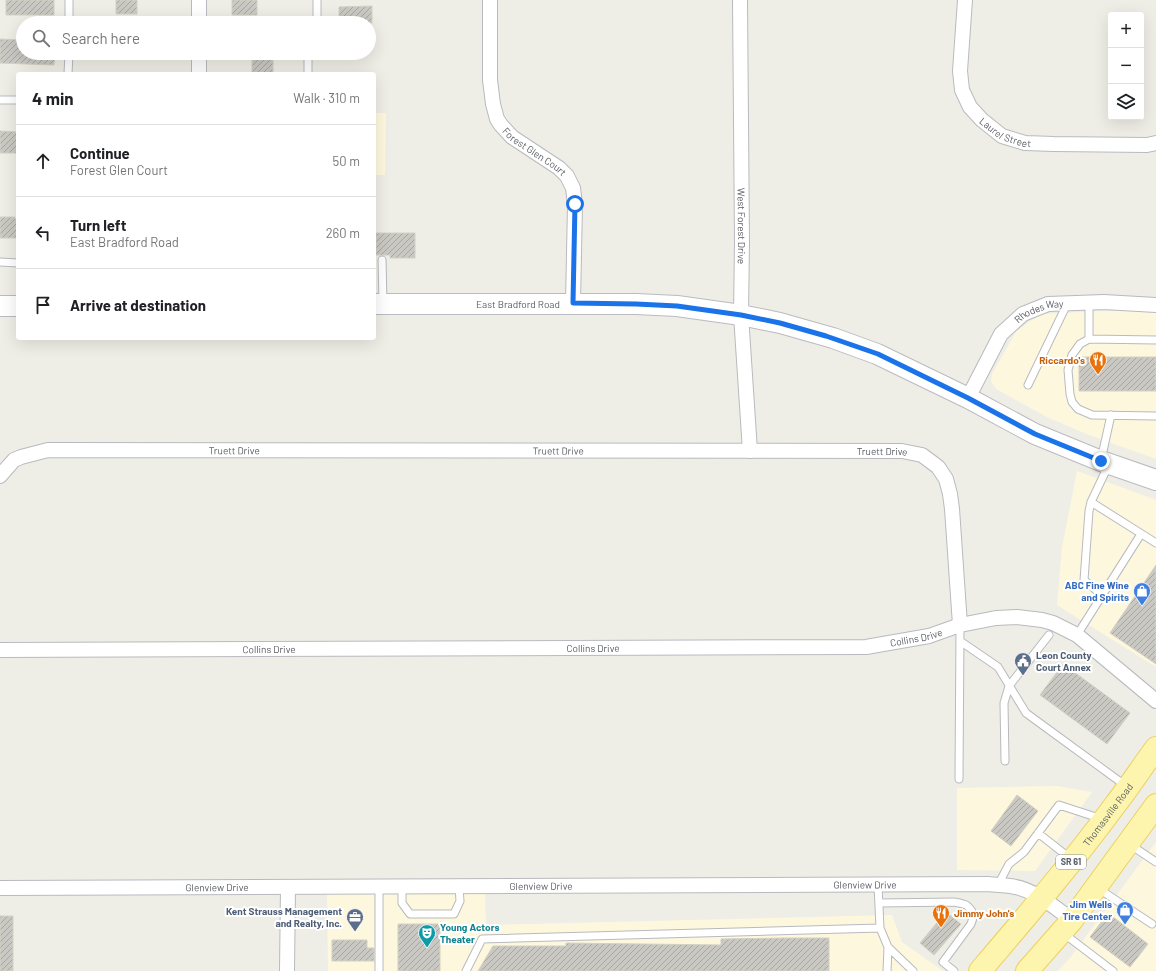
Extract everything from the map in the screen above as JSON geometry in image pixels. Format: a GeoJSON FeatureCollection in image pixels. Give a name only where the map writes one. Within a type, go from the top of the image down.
{"type":"FeatureCollection","features":[{"type":"Feature","properties":{"kind":"main road","name":"Thomasville Road"},"geometry":{"type":"LineString","coordinates":[[980,971],[1042,898],[1104,820],[1156,748]]}},
{"type":"Feature","properties":{"kind":"main road"},"geometry":{"type":"LineString","coordinates":[[1027,971],[1067,926],[1156,805]]}},
{"type":"Feature","properties":{"kind":"street"},"geometry":{"type":"LineString","coordinates":[[199,0],[199,16]]}},
{"type":"Feature","properties":{"kind":"street","name":"Forest Glen Court"},"geometry":{"type":"LineString","coordinates":[[490,0],[490,80],[493,104],[497,119],[512,137],[559,168],[568,176],[573,188],[575,204],[573,303]]}},
{"type":"Feature","properties":{"kind":"street","name":"West Forest Drive"},"geometry":{"type":"LineString","coordinates":[[740,0],[742,242],[741,315],[750,451]]}},
{"type":"Feature","properties":{"kind":"street","name":"Laurel Street"},"geometry":{"type":"LineString","coordinates":[[965,0],[960,71],[962,90],[970,107],[982,120],[1002,136],[1025,143],[1147,145],[1156,143]]}},
{"type":"Feature","properties":{"kind":"street"},"geometry":{"type":"LineString","coordinates":[[199,60],[199,72]]}},
{"type":"Feature","properties":{"kind":"street","name":"Rhodes Way"},"geometry":{"type":"LineString","coordinates":[[968,398],[1000,334],[1024,314],[1048,304],[1104,302],[1156,305]]}},
{"type":"Feature","properties":{"kind":"street","name":"East Bradford Road"},"geometry":{"type":"LineString","coordinates":[[378,304],[636,304],[677,306],[741,315],[780,323],[878,354],[968,398],[1035,434],[1105,462],[1156,480]]}},
{"type":"Feature","properties":{"kind":"street"},"geometry":{"type":"LineString","coordinates":[[0,306],[16,306]]}},
{"type":"Feature","properties":{"kind":"street","name":"Truett Drive"},"geometry":{"type":"LineString","coordinates":[[0,476],[14,460],[48,450],[902,451],[922,455],[938,467],[946,479],[950,494],[960,624]]}},
{"type":"Feature","properties":{"kind":"street","name":"Collins Drive"},"geometry":{"type":"LineString","coordinates":[[0,650],[866,647],[929,636],[960,624],[996,618],[1017,617],[1053,623],[1077,635],[1156,700]]}},
{"type":"Feature","properties":{"kind":"street","name":"Glenview Drive"},"geometry":{"type":"LineString","coordinates":[[0,888],[998,885],[1023,889],[1042,898],[1067,926]]}},
{"type":"Feature","properties":{"kind":"street"},"geometry":{"type":"LineString","coordinates":[[287,971],[288,887]]}},
{"type":"Feature","properties":{"kind":"lane"},"geometry":{"type":"LineString","coordinates":[[69,0],[69,16]]}},
{"type":"Feature","properties":{"kind":"lane"},"geometry":{"type":"LineString","coordinates":[[317,0],[317,16]]}},
{"type":"Feature","properties":{"kind":"lane"},"geometry":{"type":"LineString","coordinates":[[68,60],[68,72]]}},
{"type":"Feature","properties":{"kind":"lane"},"geometry":{"type":"LineString","coordinates":[[308,60],[308,72]]}},
{"type":"Feature","properties":{"kind":"lane"},"geometry":{"type":"LineString","coordinates":[[0,100],[16,100]]}},
{"type":"Feature","properties":{"kind":"lane"},"geometry":{"type":"LineString","coordinates":[[378,304],[382,260]]}},
{"type":"Feature","properties":{"kind":"lane"},"geometry":{"type":"LineString","coordinates":[[0,262],[16,262]]}},
{"type":"Feature","properties":{"kind":"lane"},"geometry":{"type":"LineString","coordinates":[[1088,303],[1088,339]]}},
{"type":"Feature","properties":{"kind":"lane"},"geometry":{"type":"LineString","coordinates":[[1028,385],[1067,304]]}},
{"type":"Feature","properties":{"kind":"lane"},"geometry":{"type":"LineString","coordinates":[[1156,340],[1088,339],[1080,344],[1072,355],[1068,370],[1072,402],[1078,409],[1092,415],[1156,416]]}},
{"type":"Feature","properties":{"kind":"lane"},"geometry":{"type":"LineString","coordinates":[[1102,595],[1084,580],[1089,510],[1105,462],[1111,415]]}},
{"type":"Feature","properties":{"kind":"lane"},"geometry":{"type":"LineString","coordinates":[[1091,502],[1156,543]]}},
{"type":"Feature","properties":{"kind":"lane"},"geometry":{"type":"LineString","coordinates":[[1077,635],[1141,534]]}},
{"type":"Feature","properties":{"kind":"lane"},"geometry":{"type":"LineString","coordinates":[[959,780],[960,624]]}},
{"type":"Feature","properties":{"kind":"lane"},"geometry":{"type":"LineString","coordinates":[[1005,761],[1004,703],[1009,686],[1049,636]]}},
{"type":"Feature","properties":{"kind":"lane"},"geometry":{"type":"LineString","coordinates":[[960,641],[998,667],[1026,713],[1128,787]]}},
{"type":"Feature","properties":{"kind":"lane"},"geometry":{"type":"LineString","coordinates":[[998,885],[1009,864],[1024,852],[1059,805],[1104,820]]}},
{"type":"Feature","properties":{"kind":"lane"},"geometry":{"type":"LineString","coordinates":[[1038,833],[1072,860]]}},
{"type":"Feature","properties":{"kind":"lane"},"geometry":{"type":"LineString","coordinates":[[1128,843],[1156,862]]}},
{"type":"Feature","properties":{"kind":"lane"},"geometry":{"type":"LineString","coordinates":[[878,885],[880,928],[888,947],[913,971]]}},
{"type":"Feature","properties":{"kind":"lane"},"geometry":{"type":"LineString","coordinates":[[402,887],[402,903],[410,914],[454,914],[460,901],[460,886]]}},
{"type":"Feature","properties":{"kind":"lane"},"geometry":{"type":"LineString","coordinates":[[379,887],[379,971]]}},
{"type":"Feature","properties":{"kind":"lane"},"geometry":{"type":"LineString","coordinates":[[1096,887],[1152,924]]}},
{"type":"Feature","properties":{"kind":"lane"},"geometry":{"type":"LineString","coordinates":[[879,903],[954,902],[966,904],[970,907],[974,915],[971,924],[942,962],[954,971]]}},
{"type":"Feature","properties":{"kind":"lane"},"geometry":{"type":"LineString","coordinates":[[1067,926],[1113,971]]}},
{"type":"Feature","properties":{"kind":"lane"},"geometry":{"type":"LineString","coordinates":[[466,971],[482,939],[880,928]]}},
{"type":"Feature","properties":{"kind":"lane"},"geometry":{"type":"LineString","coordinates":[[887,971],[888,947]]}},
{"type":"Feature","properties":{"kind":"shaded area"},"geometry":{"type":"Polygon","coordinates":[[[376,113],[386,113],[385,175],[376,175],[376,113]]]}},
{"type":"Feature","properties":{"kind":"shaded area"},"geometry":{"type":"Polygon","coordinates":[[[1102,311],[1156,311],[1156,459],[1089,435],[1049,418],[996,389],[991,381],[992,374],[1016,332],[1030,321],[1044,314],[1102,311]]]}},
{"type":"Feature","properties":{"kind":"shaded area"},"geometry":{"type":"Polygon","coordinates":[[[1077,471],[1156,500],[1156,667],[1057,605],[1062,547],[1077,471]]]}},
{"type":"Feature","properties":{"kind":"shaded area"},"geometry":{"type":"Polygon","coordinates":[[[1057,786],[1092,792],[1035,871],[957,870],[957,788],[1057,786]]]}},
{"type":"Feature","properties":{"kind":"shaded area","name":"Jim Wells Tire Center"},"geometry":{"type":"Polygon","coordinates":[[[1156,842],[1156,971],[1058,971],[1070,958],[1156,842]]]}},
{"type":"Feature","properties":{"kind":"shaded area"},"geometry":{"type":"Polygon","coordinates":[[[485,893],[486,925],[892,915],[902,942],[943,971],[328,971],[327,894],[485,893]]]}},
{"type":"Feature","properties":{"kind":"building"},"geometry":{"type":"Polygon","coordinates":[[[6,0],[54,0],[54,15],[6,15],[6,0]]]}},
{"type":"Feature","properties":{"kind":"building"},"geometry":{"type":"Polygon","coordinates":[[[116,0],[137,0],[137,14],[116,14],[116,0]]]}},
{"type":"Feature","properties":{"kind":"building"},"geometry":{"type":"Polygon","coordinates":[[[232,0],[257,0],[257,15],[232,15],[232,0]]]}},
{"type":"Feature","properties":{"kind":"building"},"geometry":{"type":"Polygon","coordinates":[[[372,6],[372,16],[339,16],[339,7],[372,6]]]}},
{"type":"Feature","properties":{"kind":"building"},"geometry":{"type":"Polygon","coordinates":[[[0,39],[16,40],[16,60],[54,60],[54,65],[0,63],[0,39]]]}},
{"type":"Feature","properties":{"kind":"building"},"geometry":{"type":"Polygon","coordinates":[[[252,60],[273,60],[273,72],[252,72],[252,60]]]}},
{"type":"Feature","properties":{"kind":"building"},"geometry":{"type":"Polygon","coordinates":[[[0,131],[16,132],[16,153],[0,153],[0,131]]]}},
{"type":"Feature","properties":{"kind":"building"},"geometry":{"type":"Polygon","coordinates":[[[0,217],[15,217],[16,238],[0,238],[0,217]]]}},
{"type":"Feature","properties":{"kind":"building"},"geometry":{"type":"Polygon","coordinates":[[[376,233],[415,233],[415,258],[390,258],[390,255],[376,255],[376,233]]]}},
{"type":"Feature","properties":{"kind":"building"},"geometry":{"type":"Polygon","coordinates":[[[1079,357],[1156,357],[1156,391],[1079,391],[1079,357]]]}},
{"type":"Feature","properties":{"kind":"building","name":"ABC Fine Wine and Spirits"},"geometry":{"type":"Polygon","coordinates":[[[1156,565],[1156,664],[1110,633],[1156,565]]]}},
{"type":"Feature","properties":{"kind":"building"},"geometry":{"type":"Polygon","coordinates":[[[1063,664],[1130,713],[1107,744],[1040,695],[1063,664]]]}},
{"type":"Feature","properties":{"kind":"building"},"geometry":{"type":"Polygon","coordinates":[[[1017,795],[1038,811],[1011,846],[991,831],[1017,795]]]}},
{"type":"Feature","properties":{"kind":"building"},"geometry":{"type":"Polygon","coordinates":[[[946,912],[961,924],[934,955],[920,943],[946,912]]]}},
{"type":"Feature","properties":{"kind":"building"},"geometry":{"type":"Polygon","coordinates":[[[1108,913],[1148,944],[1130,967],[1090,937],[1108,913]]]}},
{"type":"Feature","properties":{"kind":"building"},"geometry":{"type":"Polygon","coordinates":[[[0,916],[13,916],[13,971],[0,971],[0,916]]]}},
{"type":"Feature","properties":{"kind":"building"},"geometry":{"type":"Polygon","coordinates":[[[398,924],[440,924],[440,971],[398,971],[398,924]]]}},
{"type":"Feature","properties":{"kind":"building"},"geometry":{"type":"Polygon","coordinates":[[[829,938],[829,971],[478,971],[493,946],[566,946],[566,943],[721,945],[721,939],[829,938]]]}},
{"type":"Feature","properties":{"kind":"building"},"geometry":{"type":"Polygon","coordinates":[[[332,940],[367,940],[367,948],[374,948],[374,961],[332,961],[332,940]]]}},
{"type":"Feature","properties":{"kind":"place","name":"Riccardo's"},"geometry":{"type":"Point","coordinates":[1098,375]}},
{"type":"Feature","properties":{"kind":"place","name":"ABC Fine Wine and Spirits"},"geometry":{"type":"Point","coordinates":[1142,606]}},
{"type":"Feature","properties":{"kind":"place","name":"Leon County Court Annex"},"geometry":{"type":"Point","coordinates":[1023,676]}},
{"type":"Feature","properties":{"kind":"place","name":"Jim Wells Tire Center"},"geometry":{"type":"Point","coordinates":[1125,925]}},
{"type":"Feature","properties":{"kind":"place","name":"Jimmy John's"},"geometry":{"type":"Point","coordinates":[941,928]}},
{"type":"Feature","properties":{"kind":"place","name":"Kent Strauss Management and Realty, Inc."},"geometry":{"type":"Point","coordinates":[355,932]}},
{"type":"Feature","properties":{"kind":"place","name":"Young Actors Theater"},"geometry":{"type":"Point","coordinates":[427,948]}},
{"type":"Feature","properties":{"kind":"route"},"geometry":{"type":"LineString","coordinates":[[575,204],[573,303],[677,306],[741,315],[780,323],[826,336],[878,354],[968,398],[1035,434],[1101,461]]}}]}
